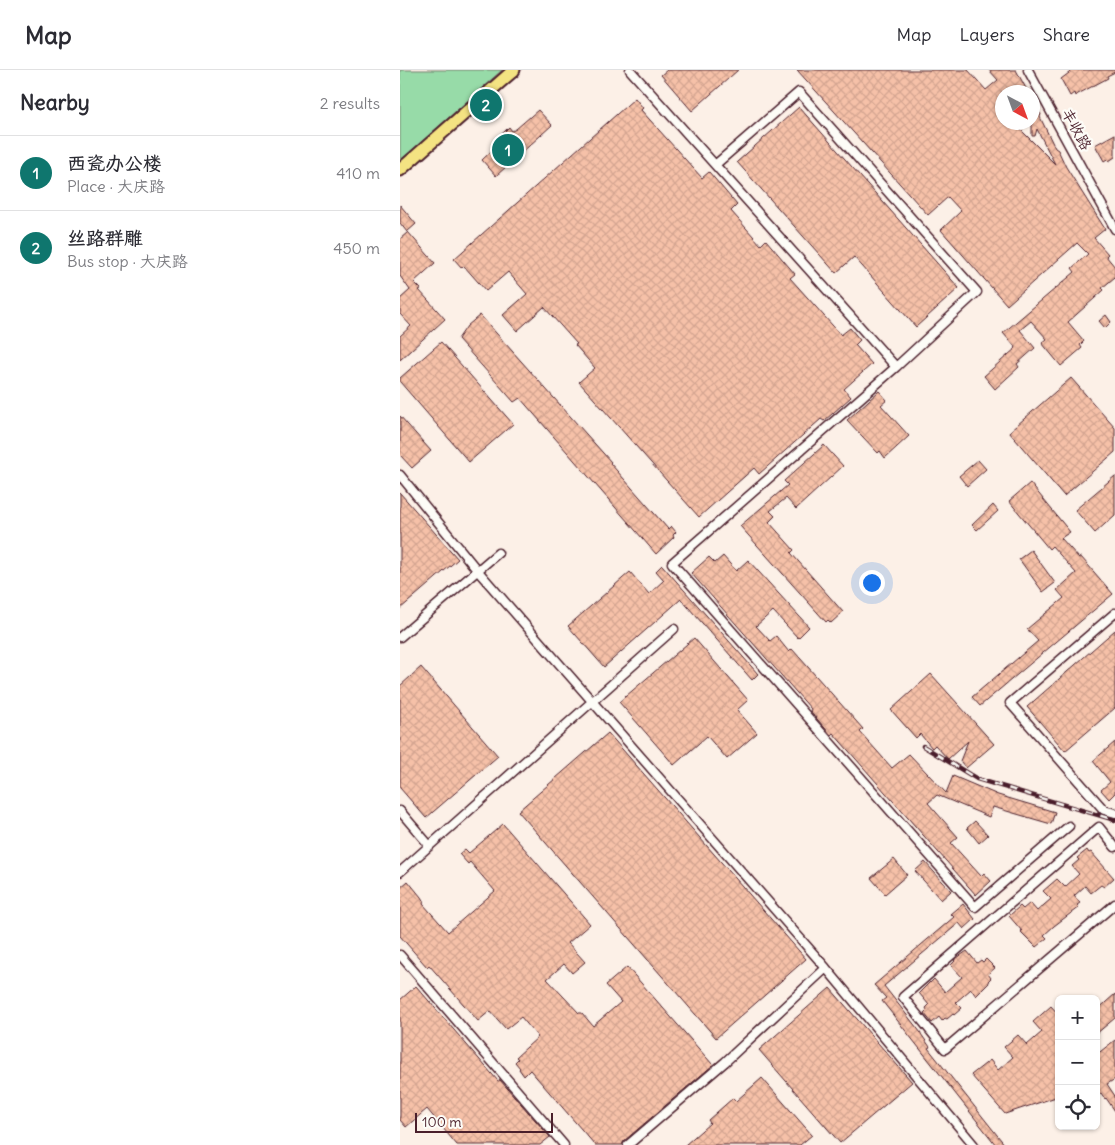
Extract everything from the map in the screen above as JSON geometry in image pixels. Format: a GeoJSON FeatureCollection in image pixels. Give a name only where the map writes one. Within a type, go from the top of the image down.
{"type":"FeatureCollection","features":[{"type":"Feature","properties":{"kind":"main road"},"geometry":{"type":"LineString","coordinates":[[400,170],[514,70]]}},
{"type":"Feature","properties":{"kind":"street"},"geometry":{"type":"LineString","coordinates":[[630,70],[896,367]]}},
{"type":"Feature","properties":{"kind":"street","name":"丰收路"},"geometry":{"type":"LineString","coordinates":[[1028,70],[1115,228]]}},
{"type":"Feature","properties":{"kind":"street"},"geometry":{"type":"LineString","coordinates":[[715,165],[799,92],[976,292],[896,367],[672,563],[975,907],[1069,826]]}},
{"type":"Feature","properties":{"kind":"street"},"geometry":{"type":"LineString","coordinates":[[400,475],[477,570],[826,968],[974,1145]]}},
{"type":"Feature","properties":{"kind":"street"},"geometry":{"type":"LineString","coordinates":[[400,637],[498,553]]}},
{"type":"Feature","properties":{"kind":"street"},"geometry":{"type":"LineString","coordinates":[[1115,613],[1010,703],[1104,810],[1115,813]]}},
{"type":"Feature","properties":{"kind":"street"},"geometry":{"type":"LineString","coordinates":[[401,869],[674,629]]}},
{"type":"Feature","properties":{"kind":"street"},"geometry":{"type":"LineString","coordinates":[[400,811],[429,845]]}},
{"type":"Feature","properties":{"kind":"street"},"geometry":{"type":"LineString","coordinates":[[1115,846],[1099,827],[903,997],[944,1049],[1115,904]]}},
{"type":"Feature","properties":{"kind":"street"},"geometry":{"type":"LineString","coordinates":[[400,955],[564,1145]]}},
{"type":"Feature","properties":{"kind":"street"},"geometry":{"type":"LineString","coordinates":[[628,1145],[725,1062],[826,968]]}},
{"type":"Feature","properties":{"kind":"green space"},"geometry":{"type":"Polygon","coordinates":[[[400,70],[502,70],[400,161],[400,70]]]}},
{"type":"Feature","properties":{"kind":"building"},"geometry":{"type":"Polygon","coordinates":[[[667,70],[738,70],[692,111],[661,75],[667,70]]]}},
{"type":"Feature","properties":{"kind":"building"},"geometry":{"type":"Polygon","coordinates":[[[797,70],[968,70],[986,90],[998,80],[989,70],[1016,70],[1024,85],[995,85],[995,130],[1021,130],[1055,164],[1038,130],[1040,130],[1040,117],[1066,167],[1105,229],[1094,238],[1108,254],[1106,256],[1115,267],[1115,277],[1102,288],[1104,290],[1068,322],[1084,341],[1080,345],[1082,348],[1061,366],[1042,343],[1047,339],[1031,321],[1020,330],[1035,348],[1017,364],[1019,367],[995,389],[984,376],[1016,348],[1003,333],[1075,272],[1072,268],[1088,254],[1077,243],[1007,305],[941,230],[961,211],[948,197],[928,215],[797,70]]]}},
{"type":"Feature","properties":{"kind":"building"},"geometry":{"type":"Polygon","coordinates":[[[1073,70],[1115,70],[1115,72],[1107,76],[1108,78],[1075,96],[1074,93],[1070,96],[1061,79],[1073,70]]]}},
{"type":"Feature","properties":{"kind":"building"},"geometry":{"type":"Polygon","coordinates":[[[635,98],[643,108],[641,110],[702,178],[709,172],[737,205],[731,211],[761,245],[766,240],[795,274],[790,278],[841,335],[850,328],[860,340],[855,345],[872,364],[844,389],[851,397],[824,421],[821,419],[759,474],[754,468],[699,517],[579,382],[595,368],[575,345],[577,344],[544,307],[517,331],[503,315],[527,294],[508,272],[486,291],[464,266],[462,268],[454,259],[635,98]]]}},
{"type":"Feature","properties":{"kind":"building"},"geometry":{"type":"Polygon","coordinates":[[[799,107],[959,288],[916,327],[854,257],[836,273],[737,162],[799,107]]]}},
{"type":"Feature","properties":{"kind":"building"},"geometry":{"type":"Polygon","coordinates":[[[538,110],[552,125],[496,176],[482,160],[505,138],[502,134],[509,127],[512,131],[516,129],[538,110]]]}},
{"type":"Feature","properties":{"kind":"building"},"geometry":{"type":"Polygon","coordinates":[[[1032,130],[1037,130],[1035,136],[1032,136],[1032,130]]]}},
{"type":"Feature","properties":{"kind":"building"},"geometry":{"type":"Polygon","coordinates":[[[1115,134],[1115,157],[1109,161],[1107,159],[1104,161],[1095,145],[1115,134]]]}},
{"type":"Feature","properties":{"kind":"building"},"geometry":{"type":"Polygon","coordinates":[[[400,205],[416,224],[407,232],[400,223],[400,205]]]}},
{"type":"Feature","properties":{"kind":"building"},"geometry":{"type":"Polygon","coordinates":[[[408,232],[435,263],[414,282],[445,319],[400,360],[400,336],[411,326],[400,314],[400,299],[410,290],[400,276],[400,239],[408,232]]]}},
{"type":"Feature","properties":{"kind":"building"},"geometry":{"type":"Polygon","coordinates":[[[480,315],[668,529],[671,526],[676,532],[673,535],[674,537],[656,554],[520,398],[514,402],[458,339],[467,326],[480,315]]]}},
{"type":"Feature","properties":{"kind":"building"},"geometry":{"type":"Polygon","coordinates":[[[1106,315],[1111,322],[1105,328],[1099,321],[1106,315]]]}},
{"type":"Feature","properties":{"kind":"building"},"geometry":{"type":"Polygon","coordinates":[[[441,342],[513,424],[469,462],[400,382],[400,378],[441,342]]]}},
{"type":"Feature","properties":{"kind":"building"},"geometry":{"type":"Polygon","coordinates":[[[1071,378],[1115,428],[1115,452],[1064,496],[1009,432],[1071,378]]]}},
{"type":"Feature","properties":{"kind":"building"},"geometry":{"type":"Polygon","coordinates":[[[879,391],[887,400],[881,405],[909,436],[885,458],[847,420],[879,391]]]}},
{"type":"Feature","properties":{"kind":"building"},"geometry":{"type":"Polygon","coordinates":[[[400,416],[431,451],[412,468],[400,455],[400,416]]]}},
{"type":"Feature","properties":{"kind":"building"},"geometry":{"type":"Polygon","coordinates":[[[824,445],[843,466],[796,509],[786,498],[770,511],[775,516],[769,522],[794,550],[791,553],[843,612],[831,623],[828,620],[826,622],[740,526],[788,485],[784,481],[824,445]]]}},
{"type":"Feature","properties":{"kind":"building"},"geometry":{"type":"Polygon","coordinates":[[[978,460],[986,469],[967,486],[959,476],[978,460]]]}},
{"type":"Feature","properties":{"kind":"building"},"geometry":{"type":"Polygon","coordinates":[[[1115,476],[1115,515],[1095,533],[1075,510],[1115,476]]]}},
{"type":"Feature","properties":{"kind":"building"},"geometry":{"type":"Polygon","coordinates":[[[1030,483],[1070,532],[1061,538],[1079,558],[1081,557],[1113,594],[980,706],[972,697],[1038,641],[1027,629],[1064,598],[1057,590],[1076,573],[1052,546],[1049,549],[1009,501],[1030,483]]]}},
{"type":"Feature","properties":{"kind":"building"},"geometry":{"type":"Polygon","coordinates":[[[400,493],[458,559],[400,609],[400,493]]]}},
{"type":"Feature","properties":{"kind":"building"},"geometry":{"type":"Polygon","coordinates":[[[993,505],[998,511],[977,530],[972,525],[993,505]]]}},
{"type":"Feature","properties":{"kind":"building"},"geometry":{"type":"Polygon","coordinates":[[[1031,550],[1055,583],[1043,592],[1019,559],[1031,550]]]}},
{"type":"Feature","properties":{"kind":"building"},"geometry":{"type":"Polygon","coordinates":[[[723,556],[736,571],[748,560],[809,627],[798,638],[773,611],[756,626],[770,641],[776,636],[789,652],[792,649],[863,729],[860,732],[892,768],[909,754],[946,793],[953,776],[998,795],[1055,812],[1051,824],[993,807],[989,817],[937,795],[928,803],[958,837],[951,843],[981,876],[984,873],[991,881],[976,895],[833,733],[831,735],[810,711],[811,709],[691,573],[709,557],[715,563],[723,556]]]}},
{"type":"Feature","properties":{"kind":"building"},"geometry":{"type":"Polygon","coordinates":[[[662,565],[758,674],[752,680],[681,599],[604,667],[568,626],[630,572],[649,594],[664,580],[656,571],[662,565]]]}},
{"type":"Feature","properties":{"kind":"building"},"geometry":{"type":"Polygon","coordinates":[[[1115,630],[1115,708],[1065,751],[1027,707],[1115,630]]]}},
{"type":"Feature","properties":{"kind":"building"},"geometry":{"type":"Polygon","coordinates":[[[694,638],[748,700],[737,710],[757,733],[727,759],[707,736],[674,765],[619,702],[694,638]]]}},
{"type":"Feature","properties":{"kind":"building"},"geometry":{"type":"Polygon","coordinates":[[[421,667],[498,756],[426,818],[400,788],[400,686],[421,667]]]}},
{"type":"Feature","properties":{"kind":"building"},"geometry":{"type":"Polygon","coordinates":[[[931,674],[994,744],[966,768],[960,761],[968,741],[948,759],[935,745],[932,748],[920,734],[916,738],[891,710],[931,674]]]}},
{"type":"Feature","properties":{"kind":"building"},"geometry":{"type":"Polygon","coordinates":[[[608,733],[806,959],[716,1038],[518,811],[608,733]]]}},
{"type":"Feature","properties":{"kind":"building"},"geometry":{"type":"Polygon","coordinates":[[[1115,742],[1115,793],[1109,799],[1101,790],[1110,782],[1093,761],[1115,742]]]}},
{"type":"Feature","properties":{"kind":"building"},"geometry":{"type":"Polygon","coordinates":[[[975,821],[988,835],[979,843],[967,828],[975,821]]]}},
{"type":"Feature","properties":{"kind":"building"},"geometry":{"type":"Polygon","coordinates":[[[503,824],[590,924],[568,943],[585,962],[572,973],[564,964],[547,979],[593,1026],[621,1002],[606,985],[627,967],[713,1065],[624,1141],[622,1145],[595,1145],[530,1070],[524,1076],[515,1062],[518,1059],[516,1057],[538,1037],[521,1017],[506,1029],[490,1011],[478,1021],[429,965],[427,967],[400,936],[400,888],[408,881],[421,897],[424,902],[423,904],[448,932],[495,891],[470,862],[468,864],[459,854],[465,849],[469,853],[503,824]]]}},
{"type":"Feature","properties":{"kind":"building"},"geometry":{"type":"Polygon","coordinates":[[[1087,850],[1114,878],[1104,887],[1101,885],[1091,893],[1085,886],[1074,896],[1080,903],[1077,905],[1079,907],[1044,935],[1047,938],[1036,947],[1009,916],[1020,906],[1023,909],[1030,903],[1037,911],[1051,899],[1043,891],[1057,879],[1065,887],[1079,874],[1072,866],[1079,860],[1077,858],[1087,850]]]}},
{"type":"Feature","properties":{"kind":"building"},"geometry":{"type":"Polygon","coordinates":[[[894,859],[907,875],[885,894],[871,878],[894,859]]]}},
{"type":"Feature","properties":{"kind":"building"},"geometry":{"type":"Polygon","coordinates":[[[925,862],[951,891],[941,900],[915,871],[925,862]]]}},
{"type":"Feature","properties":{"kind":"building"},"geometry":{"type":"Polygon","coordinates":[[[963,904],[975,919],[964,929],[959,923],[884,986],[921,1033],[930,1047],[928,1048],[1005,1145],[996,1145],[882,1001],[886,998],[874,985],[954,917],[951,914],[963,904]]]}},
{"type":"Feature","properties":{"kind":"building"},"geometry":{"type":"Polygon","coordinates":[[[967,951],[977,963],[981,960],[983,962],[986,959],[995,968],[988,974],[991,978],[988,981],[989,983],[976,996],[971,989],[956,1002],[962,1008],[954,1015],[942,1021],[939,1017],[932,1023],[924,1013],[929,1005],[919,993],[934,979],[945,992],[962,977],[951,965],[954,960],[967,951]]]}},
{"type":"Feature","properties":{"kind":"building"},"geometry":{"type":"Polygon","coordinates":[[[416,986],[498,1081],[500,1080],[550,1137],[540,1145],[457,1145],[427,1109],[406,1127],[400,1120],[400,1000],[416,986]]]}},
{"type":"Feature","properties":{"kind":"building"},"geometry":{"type":"Polygon","coordinates":[[[830,988],[912,1082],[840,1143],[759,1050],[830,988]]]}},
{"type":"Feature","properties":{"kind":"building"},"geometry":{"type":"Polygon","coordinates":[[[1115,994],[1115,1018],[1100,1031],[1100,1007],[1115,994]]]}},
{"type":"Feature","properties":{"kind":"building"},"geometry":{"type":"Polygon","coordinates":[[[1051,1006],[1055,1010],[1055,1097],[1005,1114],[971,1075],[990,1060],[998,1070],[1013,1057],[1004,1047],[1018,1035],[1027,1045],[1042,1032],[1033,1022],[1051,1006]]]}},
{"type":"Feature","properties":{"kind":"building"},"geometry":{"type":"Polygon","coordinates":[[[1115,1040],[1115,1079],[1107,1084],[1115,1096],[1115,1111],[1106,1098],[1100,1094],[1100,1052],[1115,1040]]]}},
{"type":"Feature","properties":{"kind":"building"},"geometry":{"type":"Polygon","coordinates":[[[762,1078],[812,1135],[800,1145],[685,1145],[710,1123],[708,1120],[733,1098],[736,1101],[762,1078]]]}},
{"type":"Feature","properties":{"kind":"railway"},"geometry":{"type":"LineString","coordinates":[[923,746],[977,779],[1115,820]]}},
{"type":"Feature","properties":{"kind":"place","name":"丝路群雕"},"geometry":{"type":"Point","coordinates":[486,105]}},
{"type":"Feature","properties":{"kind":"place","name":"西瓷办公楼"},"geometry":{"type":"Point","coordinates":[508,150]}}]}
